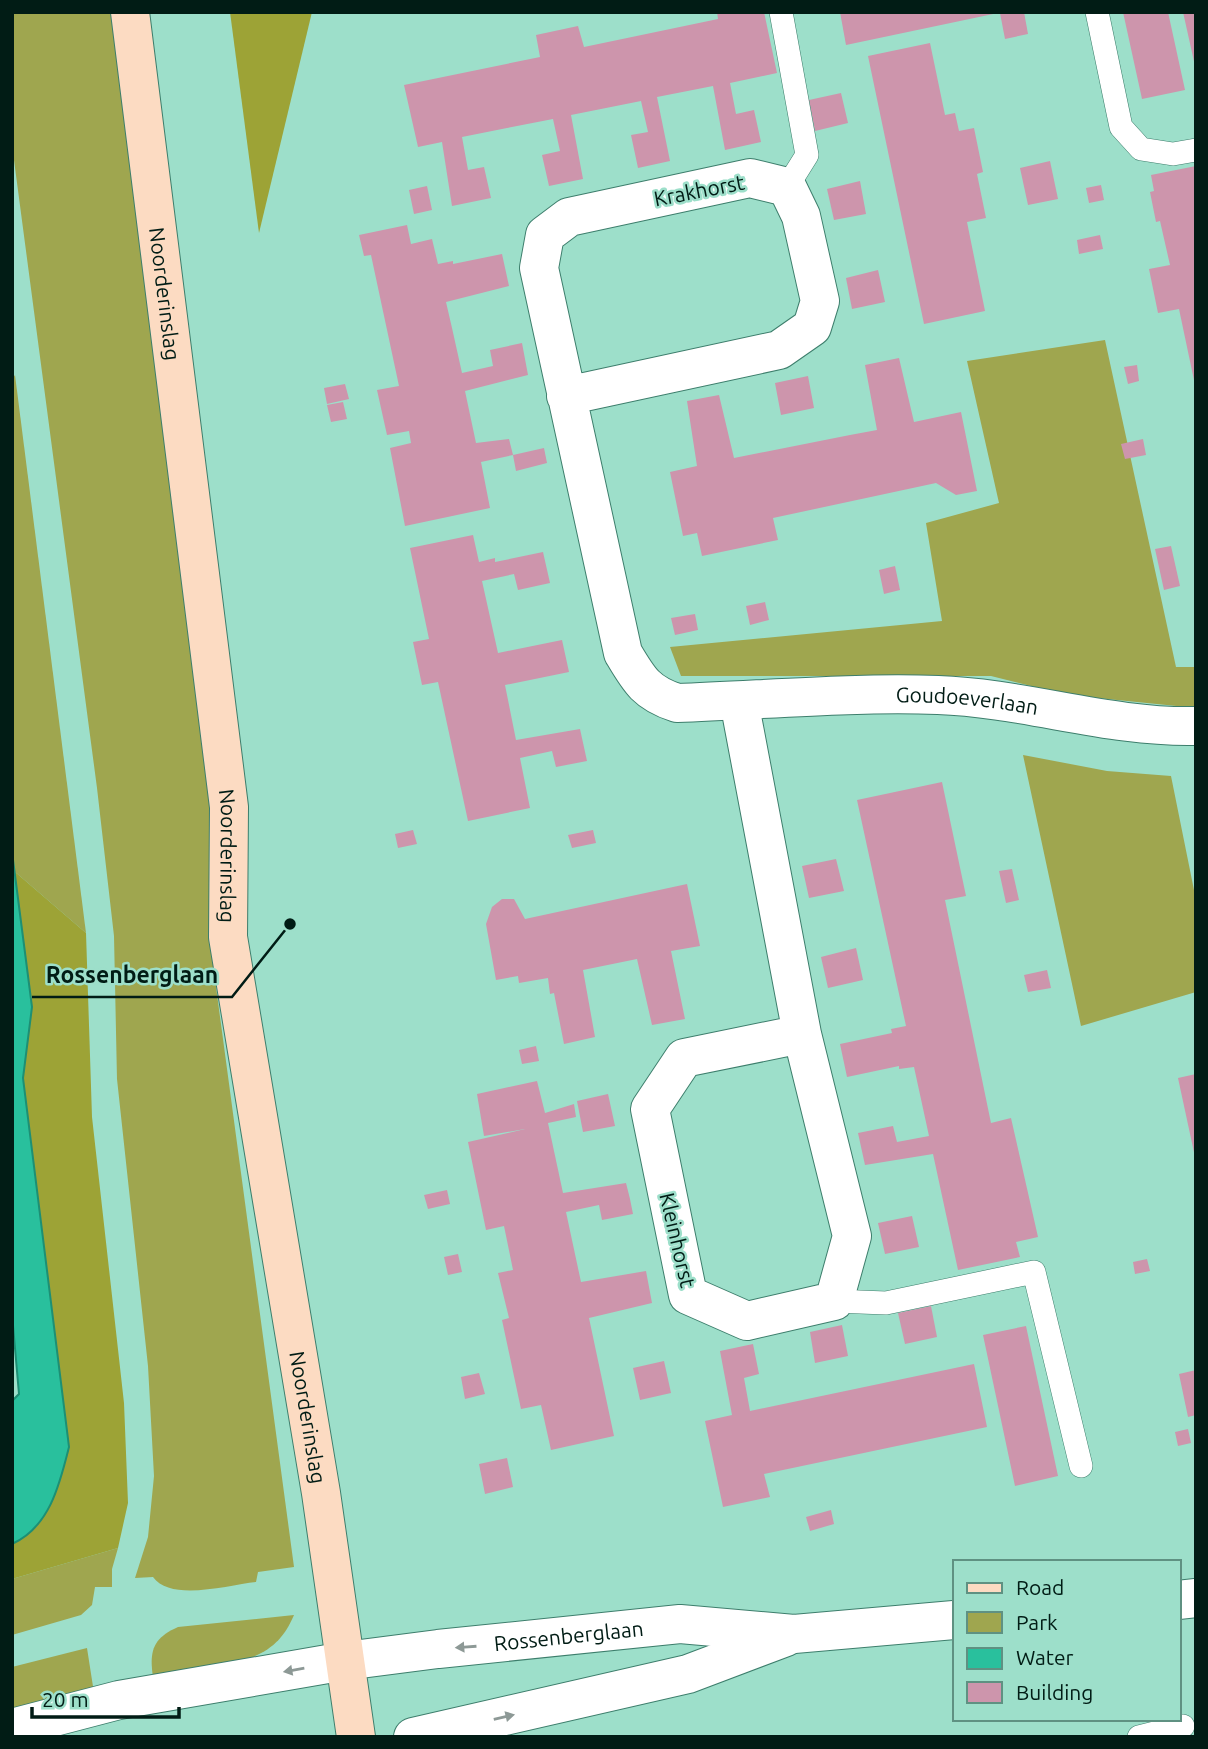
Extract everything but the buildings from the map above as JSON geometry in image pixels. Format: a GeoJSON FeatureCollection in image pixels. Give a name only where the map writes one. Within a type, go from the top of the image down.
{"type":"FeatureCollection","features":[{"type":"Feature","properties":{"kind":"main road","name":"Noorderinslag"},"geometry":{"type":"LineString","coordinates":[[130,12],[229,807],[228,937],[321,1493],[356,1737]]}},
{"type":"Feature","properties":{"kind":"street","name":"Krakhorst"},"geometry":{"type":"LineString","coordinates":[[739,701],[677,703],[655,696],[639,680],[623,653],[540,268],[545,235],[569,218],[750,178],[787,187]]}},
{"type":"Feature","properties":{"kind":"street"},"geometry":{"type":"LineString","coordinates":[[566,396],[779,350],[812,327],[820,301],[801,216],[787,187]]}},
{"type":"Feature","properties":{"kind":"street","name":"Goudoeverlaan"},"geometry":{"type":"LineString","coordinates":[[739,701],[938,695],[1031,705],[1155,727],[1196,726]]}},
{"type":"Feature","properties":{"kind":"street"},"geometry":{"type":"LineString","coordinates":[[739,701],[802,1034],[852,1236],[834,1301]]}},
{"type":"Feature","properties":{"kind":"street","name":"Kleinhorst"},"geometry":{"type":"LineString","coordinates":[[802,1034],[684,1058],[650,1109],[688,1295],[747,1321],[834,1301]]}},
{"type":"Feature","properties":{"kind":"street","name":"Rossenberglaan"},"geometry":{"type":"LineString","coordinates":[[12,1728],[119,1700],[345,1661],[680,1624],[794,1634],[953,1620]]}},
{"type":"Feature","properties":{"kind":"street","name":"Rossenberglaan"},"geometry":{"type":"LineString","coordinates":[[413,1737],[688,1674],[794,1634]]}},
{"type":"Feature","properties":{"kind":"lane"},"geometry":{"type":"LineString","coordinates":[[781,12],[807,155],[787,187]]}},
{"type":"Feature","properties":{"kind":"lane"},"geometry":{"type":"LineString","coordinates":[[1097,12],[1121,127],[1141,149],[1173,154],[1196,150]]}},
{"type":"Feature","properties":{"kind":"lane"},"geometry":{"type":"LineString","coordinates":[[834,1301],[886,1303],[1034,1272],[1081,1466]]}},
{"type":"Feature","properties":{"kind":"lane"},"geometry":{"type":"LineString","coordinates":[[1139,1737],[1183,1726]]}},
{"type":"Feature","properties":{"kind":"green space"},"geometry":{"type":"Polygon","coordinates":[[[12,12],[111,12],[210,768],[216,987],[294,1567],[258,1572],[256,1582],[201,1590],[173,1589],[161,1585],[153,1577],[135,1578],[148,1537],[154,1476],[148,1366],[117,1079],[114,936],[12,145],[12,12]]]}},
{"type":"Feature","properties":{"kind":"green space"},"geometry":{"type":"Polygon","coordinates":[[[1105,340],[1176,667],[1196,667],[1196,708],[1068,695],[991,676],[681,676],[670,647],[942,621],[926,523],[999,503],[967,361],[1105,340]]]}},
{"type":"Feature","properties":{"kind":"green space"},"geometry":{"type":"Polygon","coordinates":[[[15,375],[86,933],[14,871],[12,380],[15,375]]]}},
{"type":"Feature","properties":{"kind":"green space"},"geometry":{"type":"Polygon","coordinates":[[[1023,755],[1107,771],[1171,776],[1196,900],[1196,992],[1081,1026],[1023,755]]]}},
{"type":"Feature","properties":{"kind":"green space"},"geometry":{"type":"Polygon","coordinates":[[[118,1548],[112,1569],[112,1587],[95,1587],[92,1605],[81,1615],[12,1635],[12,1579],[118,1548]]]}},
{"type":"Feature","properties":{"kind":"green space"},"geometry":{"type":"Polygon","coordinates":[[[294,1615],[278,1640],[253,1657],[153,1677],[155,1646],[163,1636],[178,1627],[294,1615]]]}},
{"type":"Feature","properties":{"kind":"green space"},"geometry":{"type":"Polygon","coordinates":[[[87,1648],[94,1693],[12,1709],[12,1667],[87,1648]]]}},
{"type":"Feature","properties":{"kind":"shaded area"},"geometry":{"type":"Polygon","coordinates":[[[230,12],[312,12],[259,233],[230,12]]]}},
{"type":"Feature","properties":{"kind":"shaded area"},"geometry":{"type":"Polygon","coordinates":[[[14,871],[86,933],[92,1117],[124,1403],[128,1503],[118,1548],[12,1579],[12,1544],[37,1526],[69,1447],[23,1078],[32,1007],[14,871]]]}},
{"type":"Feature","properties":{"kind":"water"},"geometry":{"type":"Polygon","coordinates":[[[12,852],[32,1007],[23,1078],[69,1447],[57,1489],[44,1515],[36,1527],[12,1544],[12,1401],[19,1394],[12,1314],[12,852]]]}},
{"type":"Feature","properties":{"kind":"place","name":"Rossenberglaan"},"geometry":{"type":"Point","coordinates":[290,924]}}]}
